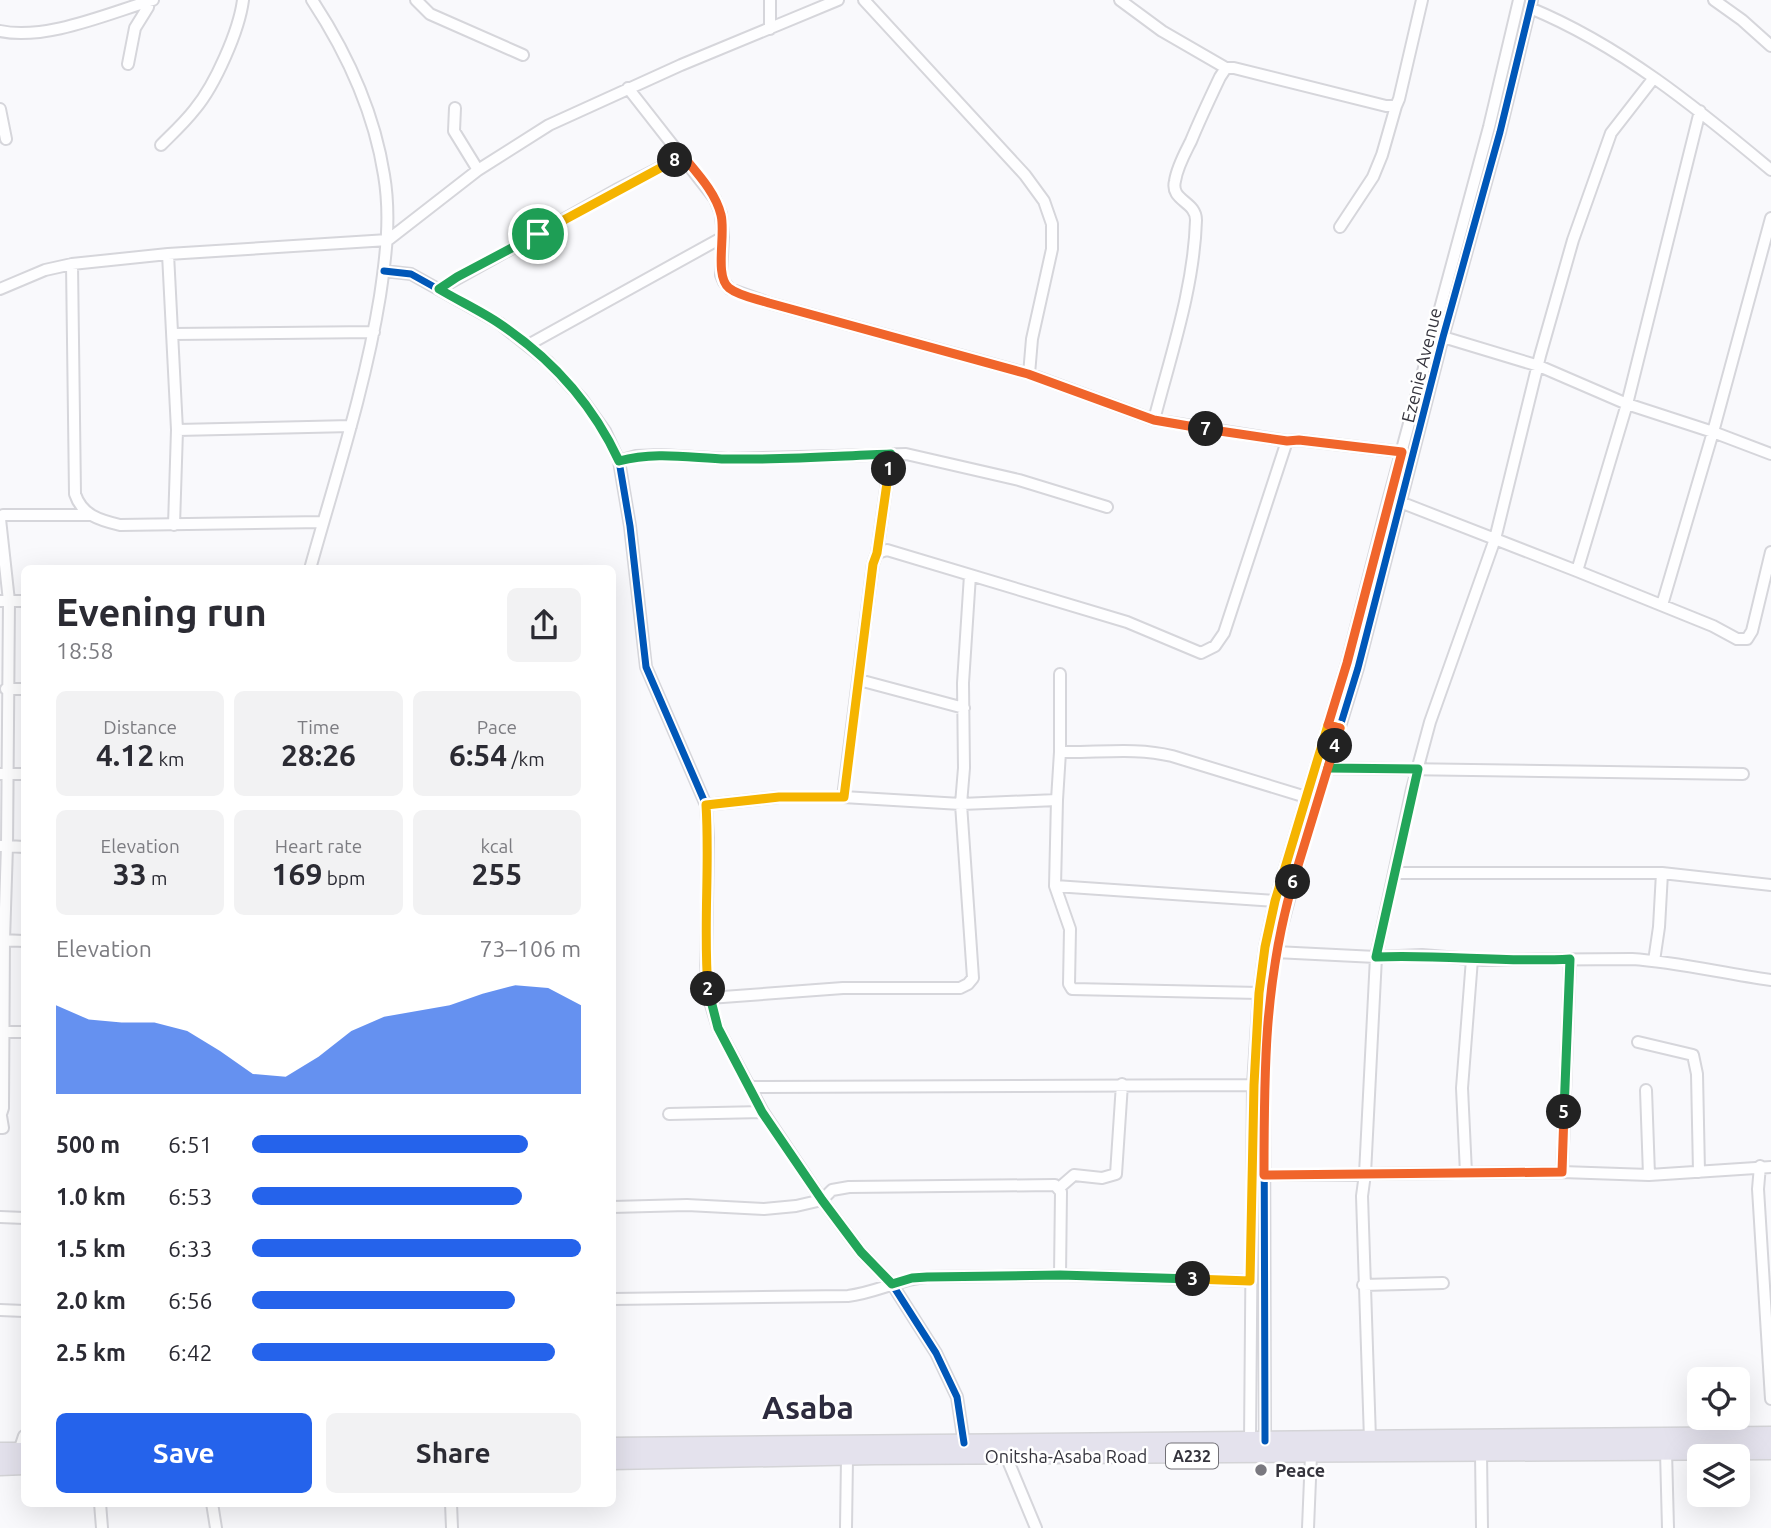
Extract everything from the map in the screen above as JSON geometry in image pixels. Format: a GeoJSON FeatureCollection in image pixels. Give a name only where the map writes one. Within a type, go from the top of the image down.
{"type":"FeatureCollection","features":[{"type":"Feature","properties":{"kind":"highway","name":"A232"},"geometry":{"type":"LineString","coordinates":[[616,1447],[652,1453],[964,1443],[1771,1435]]}},
{"type":"Feature","properties":{"kind":"highway"},"geometry":{"type":"LineString","coordinates":[[0,1451],[21,1451]]}},
{"type":"Feature","properties":{"kind":"highway","name":"Onitsha-Asaba Road"},"geometry":{"type":"LineString","coordinates":[[616,1460],[652,1453],[847,1458],[1771,1451]]}},
{"type":"Feature","properties":{"kind":"highway"},"geometry":{"type":"LineString","coordinates":[[0,1467],[21,1452]]}},
{"type":"Feature","properties":{"kind":"street"},"geometry":{"type":"LineString","coordinates":[[0,31],[16,34],[83,23],[150,0]]}},
{"type":"Feature","properties":{"kind":"street"},"geometry":{"type":"LineString","coordinates":[[128,64],[135,28],[150,0]]}},
{"type":"Feature","properties":{"kind":"street"},"geometry":{"type":"LineString","coordinates":[[162,145],[196,108],[222,64],[242,12],[243,0]]}},
{"type":"Feature","properties":{"kind":"street"},"geometry":{"type":"LineString","coordinates":[[311,565],[351,426],[374,332],[388,240],[384,175],[365,99],[345,56],[313,0]]}},
{"type":"Feature","properties":{"kind":"street"},"geometry":{"type":"LineString","coordinates":[[416,0],[430,14],[523,55]]}},
{"type":"Feature","properties":{"kind":"street"},"geometry":{"type":"LineString","coordinates":[[770,0],[770,29]]}},
{"type":"Feature","properties":{"kind":"street"},"geometry":{"type":"LineString","coordinates":[[0,289],[45,270],[72,264],[169,254],[388,240],[478,170],[549,125],[628,88],[838,0]]}},
{"type":"Feature","properties":{"kind":"street"},"geometry":{"type":"LineString","coordinates":[[864,0],[1025,175],[1044,201],[1052,223],[1052,249],[1032,339],[1028,374]]}},
{"type":"Feature","properties":{"kind":"street"},"geometry":{"type":"LineString","coordinates":[[1120,0],[1162,31],[1226,68],[1368,103],[1396,106]]}},
{"type":"Feature","properties":{"kind":"street"},"geometry":{"type":"LineString","coordinates":[[1340,227],[1373,177],[1396,106],[1422,0]]}},
{"type":"Feature","properties":{"kind":"street","name":"Ezenie Avenue"},"geometry":{"type":"LineString","coordinates":[[1258,1441],[1264,1087],[1269,991],[1275,952],[1287,901],[1358,668],[1418,441],[1519,0]]}},
{"type":"Feature","properties":{"kind":"street"},"geometry":{"type":"LineString","coordinates":[[1714,0],[1771,46]]}},
{"type":"Feature","properties":{"kind":"street"},"geometry":{"type":"LineString","coordinates":[[1531,4],[1568,23],[1675,91],[1771,170]]}},
{"type":"Feature","properties":{"kind":"street","name":"Ezenie Avenue"},"geometry":{"type":"LineString","coordinates":[[1258,1441],[1250,1281],[1254,1085],[1259,993],[1265,947],[1275,901],[1347,663],[1402,452],[1510,94],[1531,4]]}},
{"type":"Feature","properties":{"kind":"street"},"geometry":{"type":"LineString","coordinates":[[1154,420],[1187,292],[1194,248],[1196,215],[1192,208],[1178,198],[1174,185],[1197,127],[1226,68]]}},
{"type":"Feature","properties":{"kind":"street"},"geometry":{"type":"LineString","coordinates":[[1370,1440],[1362,1196],[1376,957],[1430,722],[1495,539],[1573,240],[1611,133],[1653,79]]}},
{"type":"Feature","properties":{"kind":"street"},"geometry":{"type":"LineString","coordinates":[[628,88],[715,199],[721,214],[723,237],[721,275],[730,289],[769,303],[1028,374],[1154,420],[1287,441],[1299,440],[1402,452]]}},
{"type":"Feature","properties":{"kind":"street"},"geometry":{"type":"LineString","coordinates":[[1498,91],[1510,94]]}},
{"type":"Feature","properties":{"kind":"street"},"geometry":{"type":"LineString","coordinates":[[0,108],[6,139]]}},
{"type":"Feature","properties":{"kind":"street"},"geometry":{"type":"LineString","coordinates":[[455,108],[454,131],[478,170]]}},
{"type":"Feature","properties":{"kind":"street"},"geometry":{"type":"LineString","coordinates":[[1577,570],[1627,404],[1700,111]]}},
{"type":"Feature","properties":{"kind":"street"},"geometry":{"type":"LineString","coordinates":[[439,289],[616,190],[683,156]]}},
{"type":"Feature","properties":{"kind":"street"},"geometry":{"type":"LineString","coordinates":[[1662,605],[1713,432],[1771,218]]}},
{"type":"Feature","properties":{"kind":"street"},"geometry":{"type":"LineString","coordinates":[[528,345],[723,237]]}},
{"type":"Feature","properties":{"kind":"street"},"geometry":{"type":"LineString","coordinates":[[169,254],[177,430],[174,525]]}},
{"type":"Feature","properties":{"kind":"street"},"geometry":{"type":"LineString","coordinates":[[72,264],[75,494],[79,505],[89,515]]}},
{"type":"Feature","properties":{"kind":"street"},"geometry":{"type":"LineString","coordinates":[[384,271],[411,274],[499,323],[548,362],[582,399],[605,431],[619,461],[630,526],[646,667],[706,805],[708,838],[705,931],[709,998],[718,1028],[762,1112],[861,1252],[892,1284],[936,1353],[957,1397],[964,1443]]}},
{"type":"Feature","properties":{"kind":"street"},"geometry":{"type":"LineString","coordinates":[[172,334],[374,332]]}},
{"type":"Feature","properties":{"kind":"street"},"geometry":{"type":"LineString","coordinates":[[1443,337],[1539,366],[1627,404],[1771,454]]}},
{"type":"Feature","properties":{"kind":"street"},"geometry":{"type":"LineString","coordinates":[[177,430],[351,426]]}},
{"type":"Feature","properties":{"kind":"street"},"geometry":{"type":"LineString","coordinates":[[877,553],[887,550],[1127,622],[1195,652],[1208,651],[1224,633],[1287,441]]}},
{"type":"Feature","properties":{"kind":"street"},"geometry":{"type":"LineString","coordinates":[[619,461],[636,456],[661,455],[728,459],[891,454],[930,458],[979,470],[1107,507]]}},
{"type":"Feature","properties":{"kind":"street"},"geometry":{"type":"LineString","coordinates":[[844,797],[873,564],[877,553],[891,454]]}},
{"type":"Feature","properties":{"kind":"street"},"geometry":{"type":"LineString","coordinates":[[1400,502],[1577,570],[1713,626],[1737,639],[1747,639],[1752,631],[1771,552]]}},
{"type":"Feature","properties":{"kind":"street"},"geometry":{"type":"LineString","coordinates":[[0,1128],[3,1128],[0,1117],[6,689],[0,519],[3,515],[89,515],[120,526],[323,522]]}},
{"type":"Feature","properties":{"kind":"street"},"geometry":{"type":"LineString","coordinates":[[709,998],[842,988],[960,988],[973,978],[961,804],[965,756],[964,708],[970,575]]}},
{"type":"Feature","properties":{"kind":"street"},"geometry":{"type":"LineString","coordinates":[[1060,674],[1055,886],[1070,929],[1069,984],[1074,990],[1259,993]]}},
{"type":"Feature","properties":{"kind":"street"},"geometry":{"type":"LineString","coordinates":[[859,680],[964,708]]}},
{"type":"Feature","properties":{"kind":"street"},"geometry":{"type":"LineString","coordinates":[[6,689],[21,689]]}},
{"type":"Feature","properties":{"kind":"street"},"geometry":{"type":"LineString","coordinates":[[1328,725],[1340,728]]}},
{"type":"Feature","properties":{"kind":"street"},"geometry":{"type":"LineString","coordinates":[[1060,752],[1153,751],[1306,797]]}},
{"type":"Feature","properties":{"kind":"street"},"geometry":{"type":"LineString","coordinates":[[1328,768],[1743,774]]}},
{"type":"Feature","properties":{"kind":"street"},"geometry":{"type":"LineString","coordinates":[[3,774],[21,774]]}},
{"type":"Feature","properties":{"kind":"street"},"geometry":{"type":"LineString","coordinates":[[706,805],[779,797],[844,797],[961,804],[1057,800]]}},
{"type":"Feature","properties":{"kind":"street"},"geometry":{"type":"LineString","coordinates":[[1394,873],[1662,873],[1771,886]]}},
{"type":"Feature","properties":{"kind":"street"},"geometry":{"type":"LineString","coordinates":[[1654,961],[1662,873]]}},
{"type":"Feature","properties":{"kind":"street"},"geometry":{"type":"LineString","coordinates":[[1055,886],[1275,901]]}},
{"type":"Feature","properties":{"kind":"street"},"geometry":{"type":"LineString","coordinates":[[2,940],[21,941]]}},
{"type":"Feature","properties":{"kind":"street"},"geometry":{"type":"LineString","coordinates":[[1275,952],[1539,961],[1654,961],[1771,980]]}},
{"type":"Feature","properties":{"kind":"street"},"geometry":{"type":"LineString","coordinates":[[1466,1173],[1462,1088],[1472,959]]}},
{"type":"Feature","properties":{"kind":"street"},"geometry":{"type":"LineString","coordinates":[[1562,1172],[1570,959]]}},
{"type":"Feature","properties":{"kind":"street"},"geometry":{"type":"LineString","coordinates":[[1,1032],[21,1032]]}},
{"type":"Feature","properties":{"kind":"street"},"geometry":{"type":"LineString","coordinates":[[1638,1042],[1693,1055],[1697,1074],[1699,1172]]}},
{"type":"Feature","properties":{"kind":"street"},"geometry":{"type":"LineString","coordinates":[[1060,1275],[1059,1188],[1074,1175],[1102,1178],[1113,1176],[1117,1171],[1117,1131],[1122,1084]]}},
{"type":"Feature","properties":{"kind":"street"},"geometry":{"type":"LineString","coordinates":[[748,1087],[1254,1085]]}},
{"type":"Feature","properties":{"kind":"street"},"geometry":{"type":"LineString","coordinates":[[1646,1090],[1649,1175]]}},
{"type":"Feature","properties":{"kind":"street"},"geometry":{"type":"LineString","coordinates":[[669,1114],[762,1112]]}},
{"type":"Feature","properties":{"kind":"street"},"geometry":{"type":"LineString","coordinates":[[1264,1175],[1562,1172],[1649,1175],[1765,1166],[1758,1189],[1771,1399]]}},
{"type":"Feature","properties":{"kind":"street"},"geometry":{"type":"LineString","coordinates":[[616,1207],[687,1205],[764,1209],[822,1200],[832,1190],[849,1187],[1050,1185],[1059,1188]]}},
{"type":"Feature","properties":{"kind":"street"},"geometry":{"type":"LineString","coordinates":[[0,1217],[21,1218]]}},
{"type":"Feature","properties":{"kind":"street"},"geometry":{"type":"LineString","coordinates":[[616,1299],[848,1296],[868,1294],[912,1278],[927,1277],[1060,1275],[1250,1281]]}},
{"type":"Feature","properties":{"kind":"street"},"geometry":{"type":"LineString","coordinates":[[1363,1285],[1443,1283]]}},
{"type":"Feature","properties":{"kind":"street"},"geometry":{"type":"LineString","coordinates":[[0,1310],[21,1311]]}},
{"type":"Feature","properties":{"kind":"street"},"geometry":{"type":"LineString","coordinates":[[1666,1451],[1668,1528]]}},
{"type":"Feature","properties":{"kind":"street"},"geometry":{"type":"LineString","coordinates":[[1481,1453],[1482,1528]]}},
{"type":"Feature","properties":{"kind":"street"},"geometry":{"type":"LineString","coordinates":[[1308,1528],[1311,1455]]}},
{"type":"Feature","properties":{"kind":"street"},"geometry":{"type":"LineString","coordinates":[[1006,1456],[1036,1528]]}},
{"type":"Feature","properties":{"kind":"street"},"geometry":{"type":"LineString","coordinates":[[846,1528],[847,1458]]}},
{"type":"Feature","properties":{"kind":"street"},"geometry":{"type":"LineString","coordinates":[[100,1507],[102,1528]]}},
{"type":"Feature","properties":{"kind":"street"},"geometry":{"type":"LineString","coordinates":[[213,1507],[216,1528]]}},
{"type":"Feature","properties":{"kind":"street"},"geometry":{"type":"LineString","coordinates":[[451,1507],[452,1528]]}},
{"type":"Feature","properties":{"kind":"cycle path"},"geometry":{"type":"LineString","coordinates":[[1265,1441],[1264,1087],[1269,991],[1275,952],[1303,847],[1358,668],[1443,337],[1500,132],[1532,0]]}},
{"type":"Feature","properties":{"kind":"cycle path"},"geometry":{"type":"LineString","coordinates":[[384,271],[411,274],[499,323],[548,362],[582,399],[605,431],[619,461],[630,526],[646,667],[706,805],[706,965],[709,998],[718,1028],[763,1112],[822,1200],[861,1252],[892,1284],[936,1353],[957,1397],[964,1443]]}},
{"type":"Feature","properties":{"kind":"place","name":"Peace"},"geometry":{"type":"Point","coordinates":[1261,1470]}},
{"type":"Feature","properties":{"kind":"district","name":"Asaba"},"geometry":{"type":"Point","coordinates":[808,1407]}},
{"type":"Feature","properties":{"kind":"route"},"geometry":{"type":"LineString","coordinates":[[538,234],[439,289],[499,323],[548,362],[582,399],[605,431],[619,461],[636,456],[661,455],[728,459],[891,454],[877,553],[873,564],[844,797],[779,797],[706,805],[708,838],[705,931],[709,998],[718,1028],[738,1068],[762,1112],[822,1200],[861,1252],[892,1284],[927,1277],[1060,1275],[1250,1281],[1254,1085],[1259,993],[1265,947],[1275,901],[1328,725],[1340,728],[1328,768],[1418,769],[1376,957],[1422,955],[1483,960],[1570,959],[1562,1172],[1264,1175],[1264,1087],[1269,991],[1275,952],[1287,901],[1340,728],[1328,725],[1347,663],[1402,452],[1299,440],[1287,441],[1154,420],[1028,374],[769,303],[730,289],[721,275],[721,214],[709,189],[683,156],[538,234]]}}]}
